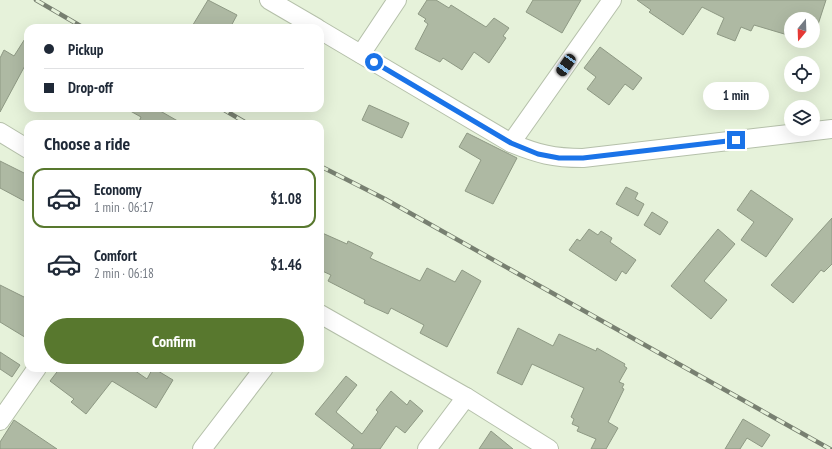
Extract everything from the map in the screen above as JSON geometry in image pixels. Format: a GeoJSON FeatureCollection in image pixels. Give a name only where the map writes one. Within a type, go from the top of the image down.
{"type":"FeatureCollection","features":[{"type":"Feature","properties":{"kind":"street"},"geometry":{"type":"LineString","coordinates":[[269,0],[309,24]]}},
{"type":"Feature","properties":{"kind":"street"},"geometry":{"type":"LineString","coordinates":[[361,54],[397,0]]}},
{"type":"Feature","properties":{"kind":"street"},"geometry":{"type":"LineString","coordinates":[[511,143],[612,0]]}},
{"type":"Feature","properties":{"kind":"street"},"geometry":{"type":"LineString","coordinates":[[324,32],[511,143],[538,154],[559,158],[583,158],[831,124]]}},
{"type":"Feature","properties":{"kind":"street"},"geometry":{"type":"LineString","coordinates":[[0,132],[24,147]]}},
{"type":"Feature","properties":{"kind":"street"},"geometry":{"type":"LineString","coordinates":[[324,316],[466,397],[549,449]]}},
{"type":"Feature","properties":{"kind":"street"},"geometry":{"type":"LineString","coordinates":[[0,421],[34,372]]}},
{"type":"Feature","properties":{"kind":"street"},"geometry":{"type":"LineString","coordinates":[[202,449],[261,372]]}},
{"type":"Feature","properties":{"kind":"street"},"geometry":{"type":"LineString","coordinates":[[426,449],[466,397]]}},
{"type":"Feature","properties":{"kind":"building"},"geometry":{"type":"Polygon","coordinates":[[[208,0],[237,15],[232,24],[193,24],[208,0]]]}},
{"type":"Feature","properties":{"kind":"building"},"geometry":{"type":"Polygon","coordinates":[[[427,0],[436,0],[449,8],[451,5],[486,27],[494,18],[509,28],[503,36],[506,38],[489,63],[474,52],[462,70],[443,58],[440,62],[415,49],[428,24],[424,21],[426,19],[418,14],[427,0]]]}},
{"type":"Feature","properties":{"kind":"building"},"geometry":{"type":"Polygon","coordinates":[[[533,0],[581,0],[562,33],[526,12],[533,0]]]}},
{"type":"Feature","properties":{"kind":"building"},"geometry":{"type":"Polygon","coordinates":[[[637,0],[826,0],[820,18],[820,12],[784,12],[784,34],[754,25],[751,31],[741,27],[735,41],[717,34],[724,18],[702,7],[683,35],[649,12],[651,10],[637,0]]]}},
{"type":"Feature","properties":{"kind":"building"},"geometry":{"type":"Polygon","coordinates":[[[24,40],[24,67],[0,112],[0,58],[4,50],[14,56],[24,40]]]}},
{"type":"Feature","properties":{"kind":"building"},"geometry":{"type":"Polygon","coordinates":[[[600,47],[642,78],[633,90],[625,84],[609,105],[587,89],[596,77],[584,68],[600,47]]]}},
{"type":"Feature","properties":{"kind":"building"},"geometry":{"type":"Polygon","coordinates":[[[369,105],[409,123],[402,138],[362,120],[369,105]]]}},
{"type":"Feature","properties":{"kind":"building"},"geometry":{"type":"Polygon","coordinates":[[[132,112],[162,112],[176,120],[140,120],[141,117],[132,112]]]}},
{"type":"Feature","properties":{"kind":"building"},"geometry":{"type":"Polygon","coordinates":[[[467,133],[517,158],[493,204],[465,191],[481,160],[459,147],[467,133]]]}},
{"type":"Feature","properties":{"kind":"building"},"geometry":{"type":"Polygon","coordinates":[[[0,161],[24,173],[24,201],[0,188],[0,161]]]}},
{"type":"Feature","properties":{"kind":"building"},"geometry":{"type":"Polygon","coordinates":[[[626,187],[638,193],[635,199],[644,204],[638,216],[616,204],[626,187]]]}},
{"type":"Feature","properties":{"kind":"building"},"geometry":{"type":"Polygon","coordinates":[[[751,190],[793,219],[766,257],[741,240],[754,222],[737,210],[751,190]]]}},
{"type":"Feature","properties":{"kind":"building"},"geometry":{"type":"Polygon","coordinates":[[[652,212],[668,222],[660,235],[644,225],[652,212]]]}},
{"type":"Feature","properties":{"kind":"building"},"geometry":{"type":"Polygon","coordinates":[[[832,218],[832,264],[824,272],[821,270],[793,303],[771,285],[832,218]]]}},
{"type":"Feature","properties":{"kind":"building"},"geometry":{"type":"Polygon","coordinates":[[[589,229],[598,235],[601,231],[612,238],[610,242],[636,260],[626,274],[622,271],[616,281],[569,250],[577,239],[580,241],[589,229]]]}},
{"type":"Feature","properties":{"kind":"building"},"geometry":{"type":"Polygon","coordinates":[[[718,229],[735,244],[704,281],[727,300],[711,319],[671,286],[718,229]]]}},
{"type":"Feature","properties":{"kind":"building"},"geometry":{"type":"Polygon","coordinates":[[[324,234],[347,244],[348,241],[373,253],[370,258],[420,281],[427,268],[455,282],[462,270],[481,281],[447,347],[420,333],[424,325],[391,308],[388,314],[364,303],[365,300],[328,281],[331,275],[324,272],[324,234]]]}},
{"type":"Feature","properties":{"kind":"building"},"geometry":{"type":"Polygon","coordinates":[[[0,285],[24,297],[24,337],[0,322],[0,285]]]}},
{"type":"Feature","properties":{"kind":"building"},"geometry":{"type":"Polygon","coordinates":[[[518,328],[553,346],[559,334],[596,351],[597,348],[625,364],[624,366],[627,368],[619,382],[624,384],[622,388],[624,389],[608,422],[618,428],[606,449],[591,449],[596,439],[577,431],[579,427],[572,424],[574,419],[571,417],[584,388],[532,364],[522,385],[497,373],[518,328]]]}},
{"type":"Feature","properties":{"kind":"building"},"geometry":{"type":"Polygon","coordinates":[[[0,352],[20,365],[12,377],[0,369],[0,352]]]}},
{"type":"Feature","properties":{"kind":"building"},"geometry":{"type":"Polygon","coordinates":[[[57,372],[137,372],[147,379],[151,372],[160,372],[173,380],[156,408],[112,381],[86,414],[71,402],[74,399],[50,381],[57,372]]]}},
{"type":"Feature","properties":{"kind":"building"},"geometry":{"type":"Polygon","coordinates":[[[346,376],[357,385],[336,412],[362,434],[378,412],[376,410],[391,391],[407,405],[410,400],[423,411],[405,433],[396,426],[380,449],[351,449],[354,445],[315,414],[346,376]]]}},
{"type":"Feature","properties":{"kind":"building"},"geometry":{"type":"Polygon","coordinates":[[[743,419],[770,435],[762,447],[747,438],[740,449],[725,449],[743,419]]]}},
{"type":"Feature","properties":{"kind":"building"},"geometry":{"type":"Polygon","coordinates":[[[14,420],[57,449],[0,449],[0,442],[14,420]]]}},
{"type":"Feature","properties":{"kind":"building"},"geometry":{"type":"Polygon","coordinates":[[[491,431],[513,449],[479,449],[491,431]]]}},
{"type":"Feature","properties":{"kind":"railway"},"geometry":{"type":"LineString","coordinates":[[36,0],[77,24]]}},
{"type":"Feature","properties":{"kind":"railway"},"geometry":{"type":"LineString","coordinates":[[228,112],[241,120]]}},
{"type":"Feature","properties":{"kind":"railway"},"geometry":{"type":"LineString","coordinates":[[324,168],[385,199],[830,449]]}},
{"type":"Feature","properties":{"kind":"route"},"geometry":{"type":"LineString","coordinates":[[374,62],[511,143],[538,154],[559,158],[583,158],[736,140]]}}]}
